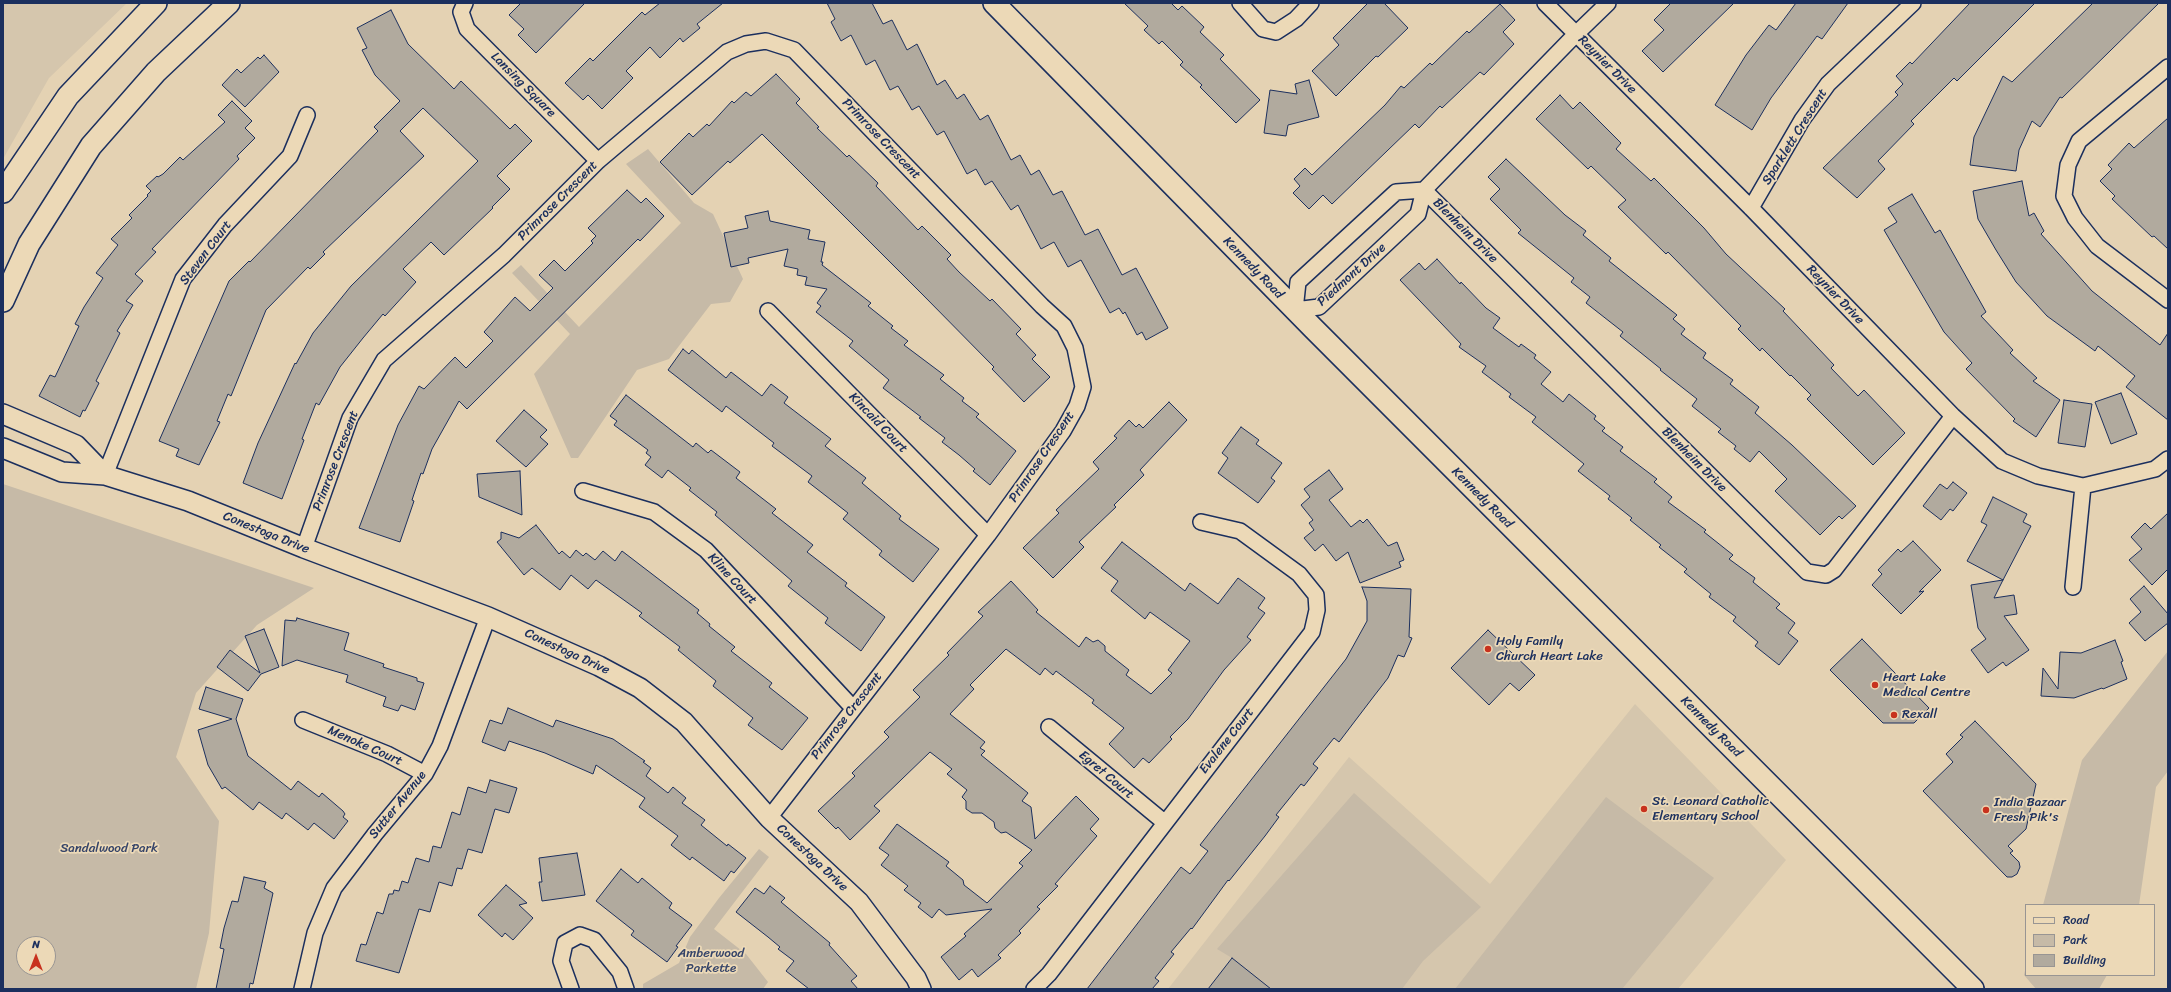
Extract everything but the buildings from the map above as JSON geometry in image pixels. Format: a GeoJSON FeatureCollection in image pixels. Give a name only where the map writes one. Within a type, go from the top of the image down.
{"type":"FeatureCollection","features":[{"type":"Feature","properties":{"kind":"main road"},"geometry":{"type":"LineString","coordinates":[[3,192],[68,96],[156,3]]}},
{"type":"Feature","properties":{"kind":"main road"},"geometry":{"type":"LineString","coordinates":[[3,300],[29,244],[91,146],[156,72],[229,3]]}},
{"type":"Feature","properties":{"kind":"main road","name":"Kennedy Road"},"geometry":{"type":"LineString","coordinates":[[994,3],[1295,310],[1973,989]]}},
{"type":"Feature","properties":{"kind":"street","name":"Lansing Square"},"geometry":{"type":"LineString","coordinates":[[465,3],[461,12],[467,29],[598,161]]}},
{"type":"Feature","properties":{"kind":"street"},"geometry":{"type":"LineString","coordinates":[[1240,3],[1263,29],[1276,32],[1296,19],[1311,3]]}},
{"type":"Feature","properties":{"kind":"street","name":"Reynier Drive"},"geometry":{"type":"LineString","coordinates":[[1545,3],[1751,208],[1953,416],[2002,462],[2038,476],[2083,486],[2154,469],[2168,459]]}},
{"type":"Feature","properties":{"kind":"street"},"geometry":{"type":"LineString","coordinates":[[1424,190],[1608,3]]}},
{"type":"Feature","properties":{"kind":"street","name":"Sparklett Crescent"},"geometry":{"type":"LineString","coordinates":[[1751,208],[1802,120],[1828,84],[1913,3]]}},
{"type":"Feature","properties":{"kind":"street","name":"Primrose Crescent"},"geometry":{"type":"LineString","coordinates":[[304,548],[350,418],[384,360],[504,255],[598,161],[727,52],[746,44],[766,41],[794,50],[1042,306],[1064,326],[1075,348],[1083,387],[1077,406],[1062,431],[988,535],[769,818]]}},
{"type":"Feature","properties":{"kind":"street"},"geometry":{"type":"LineString","coordinates":[[2168,67],[2079,141],[2068,166],[2064,196],[2075,218],[2097,246],[2168,300]]}},
{"type":"Feature","properties":{"kind":"street","name":"Steven Court"},"geometry":{"type":"LineString","coordinates":[[105,475],[183,279],[225,225],[290,156],[307,115]]}},
{"type":"Feature","properties":{"kind":"street","name":"Piedmont Drive"},"geometry":{"type":"LineString","coordinates":[[1424,190],[1418,214],[1319,307],[1295,310],[1298,282],[1396,192],[1424,190]]}},
{"type":"Feature","properties":{"kind":"street","name":"Blenheim Drive"},"geometry":{"type":"LineString","coordinates":[[1424,190],[1806,572],[1826,575],[1834,570],[1953,416]]}},
{"type":"Feature","properties":{"kind":"street","name":"Kincaid Court"},"geometry":{"type":"LineString","coordinates":[[768,310],[988,535]]}},
{"type":"Feature","properties":{"kind":"street","name":"Conestoga Drive"},"geometry":{"type":"LineString","coordinates":[[3,414],[76,445],[105,475]]}},
{"type":"Feature","properties":{"kind":"street","name":"Conestoga Drive"},"geometry":{"type":"LineString","coordinates":[[3,448],[62,472],[105,475],[188,502],[304,548],[488,617],[592,662],[640,688],[684,722],[769,818],[859,902],[916,978],[921,989]]}},
{"type":"Feature","properties":{"kind":"street"},"geometry":{"type":"LineString","coordinates":[[2072,587],[2083,486]]}},
{"type":"Feature","properties":{"kind":"street","name":"Kline Court"},"geometry":{"type":"LineString","coordinates":[[583,491],[654,512],[706,550],[853,708]]}},
{"type":"Feature","properties":{"kind":"street","name":"Evalene Court"},"geometry":{"type":"LineString","coordinates":[[1034,989],[1049,974],[1164,822],[1312,632],[1317,610],[1316,595],[1299,574],[1240,531],[1201,522]]}},
{"type":"Feature","properties":{"kind":"street","name":"Sutter Avenue"},"geometry":{"type":"LineString","coordinates":[[302,989],[315,933],[334,888],[375,834],[425,774],[440,746],[488,617]]}},
{"type":"Feature","properties":{"kind":"street","name":"Menoke Court"},"geometry":{"type":"LineString","coordinates":[[303,720],[387,754],[425,774]]}},
{"type":"Feature","properties":{"kind":"street","name":"Egret Court"},"geometry":{"type":"LineString","coordinates":[[1049,727],[1164,822]]}},
{"type":"Feature","properties":{"kind":"street"},"geometry":{"type":"LineString","coordinates":[[571,989],[561,961],[565,942],[580,936],[594,940],[620,972],[626,989]]}},
{"type":"Feature","properties":{"kind":"shaded area"},"geometry":{"type":"Polygon","coordinates":[[[3,3],[127,3],[49,78],[3,159],[3,3]]]}},
{"type":"Feature","properties":{"kind":"shaded area","name":"St. Leonard Catholic Elementary School"},"geometry":{"type":"Polygon","coordinates":[[[1635,704],[1786,860],[1678,989],[1168,989],[1349,757],[1490,884],[1635,704]]]}},
{"type":"Feature","properties":{"kind":"green space"},"geometry":{"type":"Polygon","coordinates":[[[648,149],[694,203],[713,214],[743,279],[730,302],[711,304],[669,359],[637,370],[578,458],[571,458],[534,374],[570,334],[512,273],[521,265],[579,327],[681,223],[626,164],[648,149]]]}},
{"type":"Feature","properties":{"kind":"green space","name":"Sandalwood Park"},"geometry":{"type":"Polygon","coordinates":[[[3,484],[314,588],[257,625],[196,693],[176,757],[219,821],[209,933],[196,989],[3,989],[3,484]]]}},
{"type":"Feature","properties":{"kind":"green space"},"geometry":{"type":"Polygon","coordinates":[[[2168,651],[2168,771],[2156,787],[2139,904],[2043,904],[2082,760],[2168,651]]]}},
{"type":"Feature","properties":{"kind":"green space"},"geometry":{"type":"Polygon","coordinates":[[[1354,793],[1481,907],[1423,961],[1402,989],[1271,989],[1232,958],[1217,949],[1354,793]]]}},
{"type":"Feature","properties":{"kind":"green space"},"geometry":{"type":"Polygon","coordinates":[[[1606,797],[1714,878],[1622,989],[1455,989],[1606,797]]]}},
{"type":"Feature","properties":{"kind":"green space","name":"Amberwood Parkette"},"geometry":{"type":"Polygon","coordinates":[[[759,849],[769,857],[714,929],[746,954],[768,982],[763,989],[643,989],[643,984],[679,963],[690,937],[719,898],[759,849]]]}},
{"type":"Feature","properties":{"kind":"green space"},"geometry":{"type":"Polygon","coordinates":[[[2025,970],[2025,976],[2106,976],[2099,989],[2036,989],[2024,975],[2025,970]]]}},
{"type":"Feature","properties":{"kind":"place","name":"Holy Family Church Heart Lake"},"geometry":{"type":"Point","coordinates":[1488,649]}},
{"type":"Feature","properties":{"kind":"place","name":"Heart Lake Medical Centre"},"geometry":{"type":"Point","coordinates":[1875,685]}},
{"type":"Feature","properties":{"kind":"place","name":"Rexall"},"geometry":{"type":"Point","coordinates":[1894,715]}},
{"type":"Feature","properties":{"kind":"place","name":"St. Leonard Catholic Elementary School"},"geometry":{"type":"Point","coordinates":[1644,809]}},
{"type":"Feature","properties":{"kind":"place","name":"India Bazaar Fresh Pik's"},"geometry":{"type":"Point","coordinates":[1986,810]}}]}
